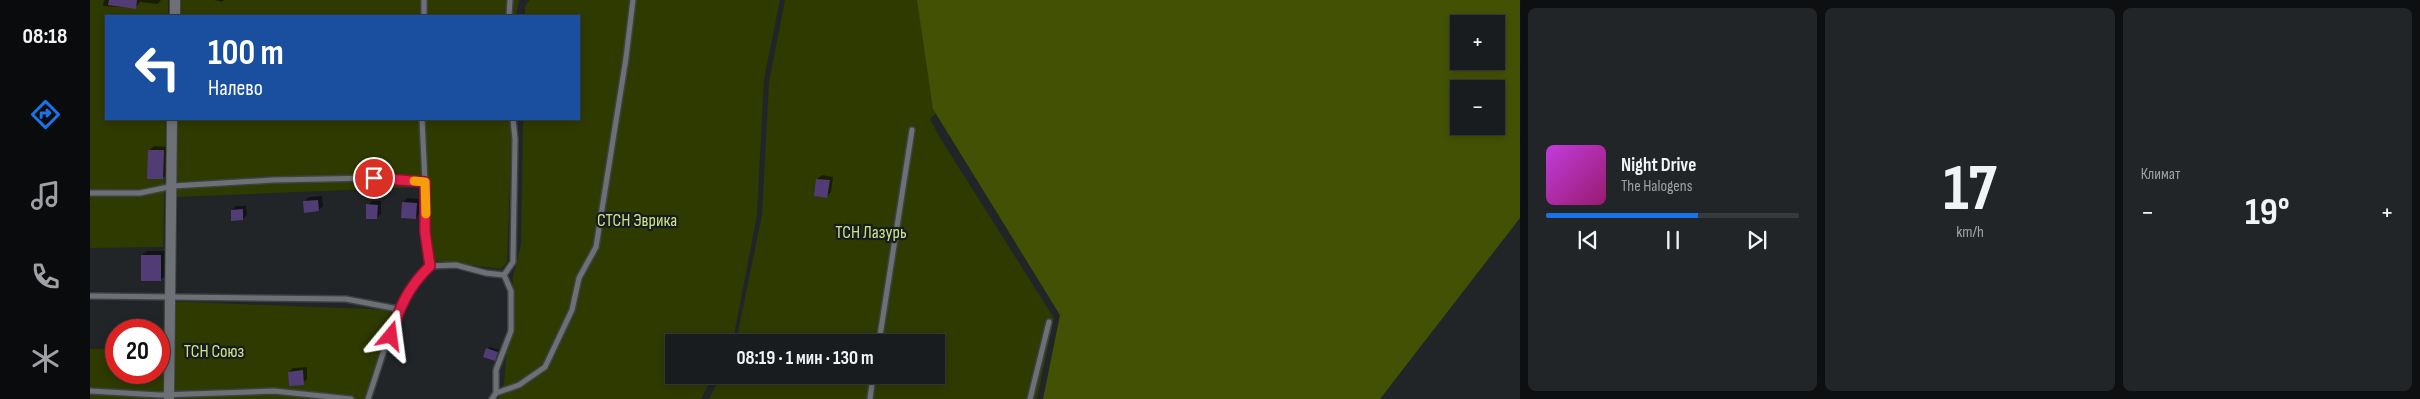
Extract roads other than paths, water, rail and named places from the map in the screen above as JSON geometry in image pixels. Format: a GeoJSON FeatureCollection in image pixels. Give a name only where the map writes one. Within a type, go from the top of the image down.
{"type":"FeatureCollection","features":[{"type":"Feature","properties":{"kind":"street"},"geometry":{"type":"LineString","coordinates":[[175,15],[176,0]]}},
{"type":"Feature","properties":{"kind":"street"},"geometry":{"type":"LineString","coordinates":[[169,397],[172,120]]}},
{"type":"Feature","properties":{"kind":"lane"},"geometry":{"type":"LineString","coordinates":[[424,0],[424,15]]}},
{"type":"Feature","properties":{"kind":"lane"},"geometry":{"type":"LineString","coordinates":[[509,15],[510,0]]}},
{"type":"Feature","properties":{"kind":"lane"},"geometry":{"type":"LineString","coordinates":[[496,393],[519,385],[545,367],[572,310],[579,278],[596,247],[626,58],[633,0]]}},
{"type":"Feature","properties":{"kind":"lane"},"geometry":{"type":"LineString","coordinates":[[422,120],[425,232],[430,266]]}},
{"type":"Feature","properties":{"kind":"lane"},"geometry":{"type":"LineString","coordinates":[[504,275],[513,262],[514,120]]}},
{"type":"Feature","properties":{"kind":"lane"},"geometry":{"type":"LineString","coordinates":[[879,334],[912,130]]}},
{"type":"Feature","properties":{"kind":"lane"},"geometry":{"type":"LineString","coordinates":[[90,193],[140,193],[170,187],[365,178],[425,182]]}},
{"type":"Feature","properties":{"kind":"lane"},"geometry":{"type":"LineString","coordinates":[[368,399],[398,309],[421,275],[430,266],[456,266],[486,274],[504,275]]}},
{"type":"Feature","properties":{"kind":"lane"},"geometry":{"type":"LineString","coordinates":[[492,399],[496,393],[496,370],[511,331],[511,291],[504,275]]}},
{"type":"Feature","properties":{"kind":"lane"},"geometry":{"type":"LineString","coordinates":[[90,296],[346,298],[398,309]]}},
{"type":"Feature","properties":{"kind":"lane"},"geometry":{"type":"LineString","coordinates":[[1030,399],[1050,322]]}},
{"type":"Feature","properties":{"kind":"lane"},"geometry":{"type":"LineString","coordinates":[[870,399],[872,384]]}},
{"type":"Feature","properties":{"kind":"lane"},"geometry":{"type":"LineString","coordinates":[[90,391],[169,397],[274,391],[351,399]]}},
{"type":"Feature","properties":{"kind":"park label","name":"СТСН Эврика"},"geometry":{"type":"Point","coordinates":[637,220]}},
{"type":"Feature","properties":{"kind":"park label","name":"ТСН Лазурь"},"geometry":{"type":"Point","coordinates":[871,232]}},
{"type":"Feature","properties":{"kind":"park label","name":"ТСН Союз"},"geometry":{"type":"Point","coordinates":[214,351]}}]}
